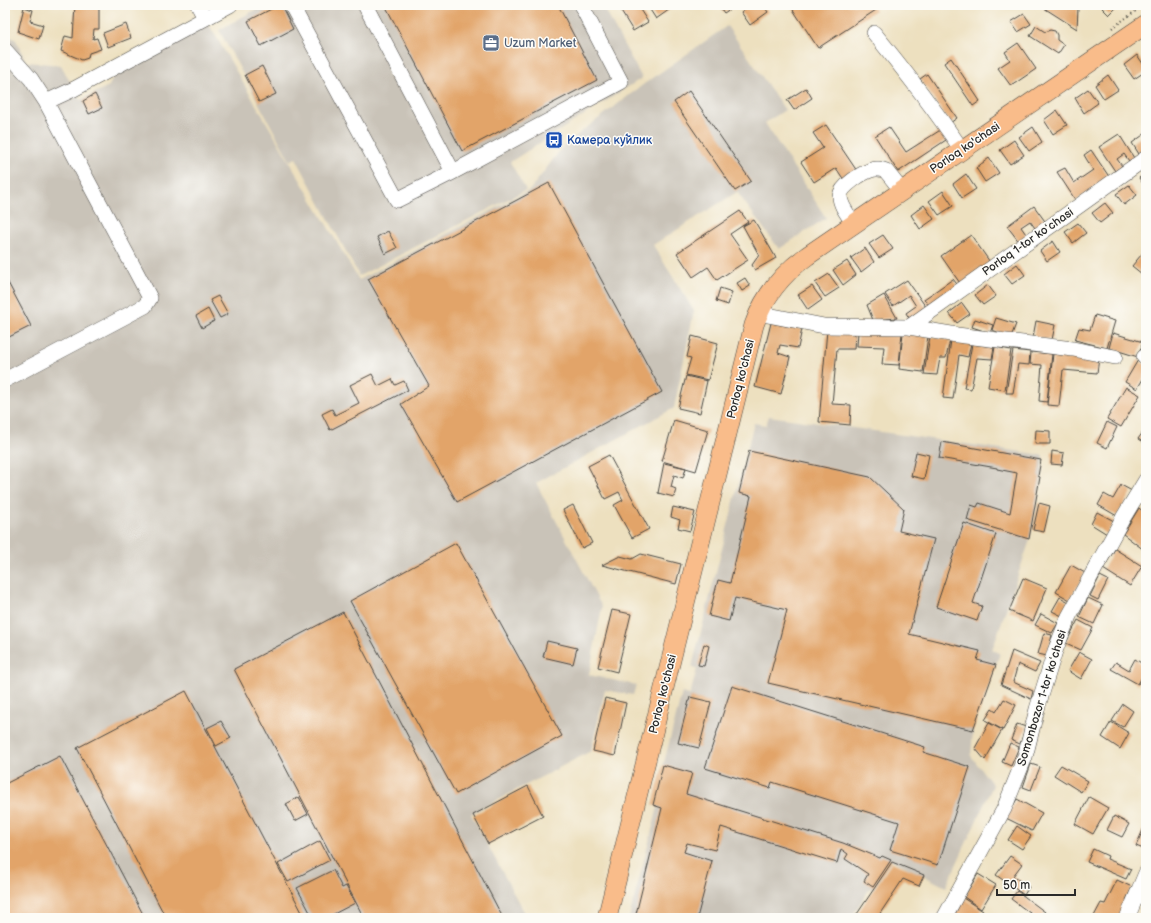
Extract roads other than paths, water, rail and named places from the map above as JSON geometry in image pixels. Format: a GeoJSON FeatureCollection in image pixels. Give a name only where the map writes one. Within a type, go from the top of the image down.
{"type":"FeatureCollection","features":[{"type":"Feature","properties":{"kind":"main road","name":"Porloq ko'chasi"},"geometry":{"type":"LineString","coordinates":[[607,918],[758,313],[772,289],[785,275],[807,256],[1146,24]]}},
{"type":"Feature","properties":{"kind":"street"},"geometry":{"type":"LineString","coordinates":[[46,102],[82,84],[202,12],[230,5]]}},
{"type":"Feature","properties":{"kind":"street"},"geometry":{"type":"LineString","coordinates":[[299,5],[293,8],[397,200],[453,172],[621,82],[581,5]]}},
{"type":"Feature","properties":{"kind":"street"},"geometry":{"type":"LineString","coordinates":[[365,5],[453,172]]}},
{"type":"Feature","properties":{"kind":"street"},"geometry":{"type":"LineString","coordinates":[[874,33],[943,122],[962,150]]}},
{"type":"Feature","properties":{"kind":"street"},"geometry":{"type":"LineString","coordinates":[[5,50],[31,79],[46,102],[150,298],[145,306],[5,380]]}},
{"type":"Feature","properties":{"kind":"street","name":"Porloq 1-tor koʻchasi"},"geometry":{"type":"LineString","coordinates":[[909,327],[1146,158]]}},
{"type":"Feature","properties":{"kind":"street"},"geometry":{"type":"LineString","coordinates":[[854,224],[841,204],[840,196],[841,190],[857,178],[871,170],[883,170],[886,171],[902,191]]}},
{"type":"Feature","properties":{"kind":"street"},"geometry":{"type":"LineString","coordinates":[[758,313],[824,326],[909,327],[957,335],[1073,349],[1115,357]]}},
{"type":"Feature","properties":{"kind":"street","name":"Somonbozor 1-tor koʻchasi"},"geometry":{"type":"LineString","coordinates":[[944,918],[1004,809],[1025,757],[1037,709],[1055,651],[1069,616],[1123,518],[1146,480]]}},
{"type":"Feature","properties":{"kind":"street"},"geometry":{"type":"LineString","coordinates":[[1127,918],[1141,902],[1146,873]]}},
{"type":"Feature","properties":{"kind":"place","name":"Uzum Market"},"geometry":{"type":"Point","coordinates":[491,43]}},
{"type":"Feature","properties":{"kind":"place","name":"Камера ку́йлик"},"geometry":{"type":"Point","coordinates":[554,140]}}]}
